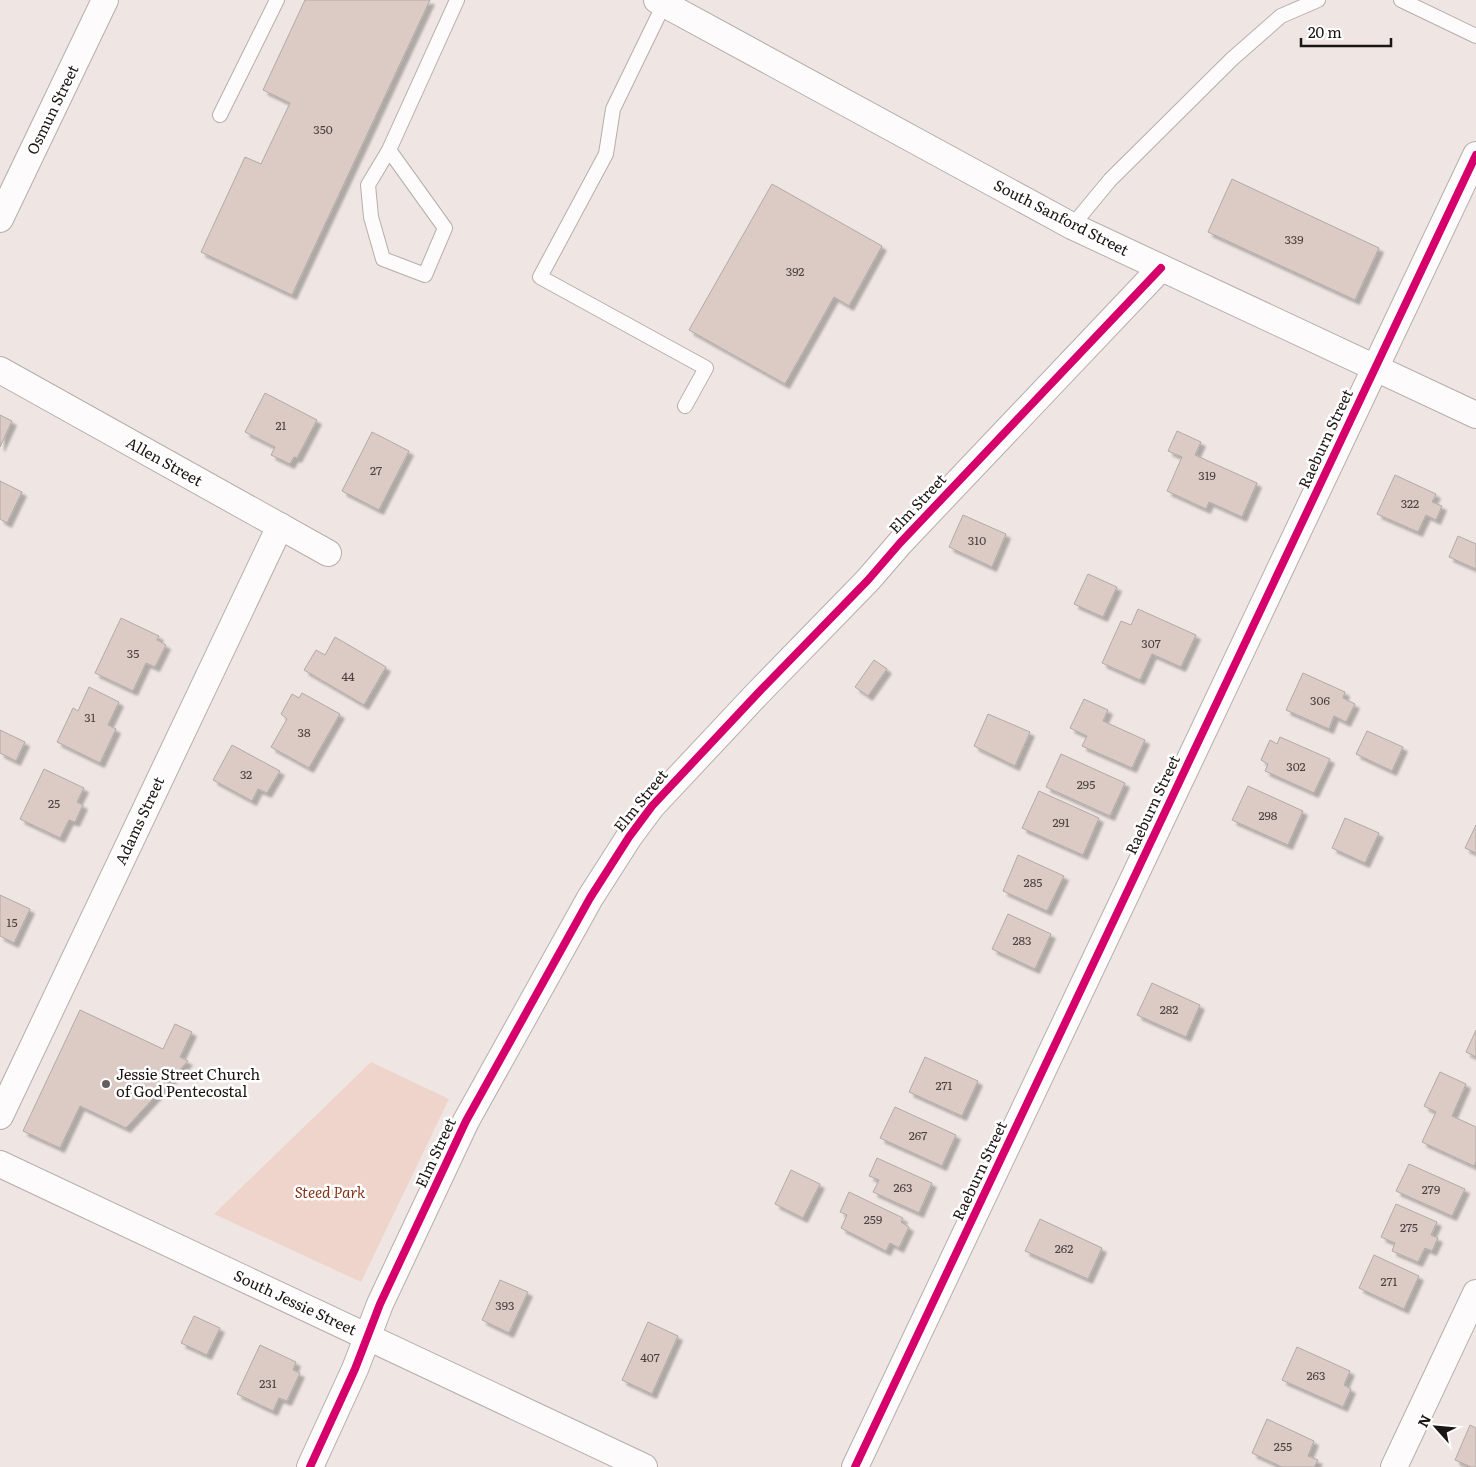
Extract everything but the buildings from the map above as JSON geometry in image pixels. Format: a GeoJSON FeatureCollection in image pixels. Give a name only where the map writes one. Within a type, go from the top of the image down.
{"type":"FeatureCollection","features":[{"type":"Feature","properties":{"kind":"street","name":"Osmun Street"},"geometry":{"type":"LineString","coordinates":[[0,219],[105,0]]}},
{"type":"Feature","properties":{"kind":"street","name":"South Sanford Street"},"geometry":{"type":"LineString","coordinates":[[660,2],[1072,226],[1476,415]]}},
{"type":"Feature","properties":{"kind":"street","name":"Raeburn Street"},"geometry":{"type":"LineString","coordinates":[[855,1467],[1476,154]]}},
{"type":"Feature","properties":{"kind":"street","name":"Elm Street"},"geometry":{"type":"LineString","coordinates":[[310,1467],[356,1369],[380,1304],[466,1121],[590,898],[639,822],[686,769],[868,580],[900,543],[1160,268]]}},
{"type":"Feature","properties":{"kind":"street","name":"Allen Street"},"geometry":{"type":"LineString","coordinates":[[0,370],[328,553]]}},
{"type":"Feature","properties":{"kind":"street","name":"Adams Street"},"geometry":{"type":"LineString","coordinates":[[0,1116],[280,526]]}},
{"type":"Feature","properties":{"kind":"street","name":"South Jessie Street"},"geometry":{"type":"LineString","coordinates":[[0,1164],[644,1467]]}},
{"type":"Feature","properties":{"kind":"street"},"geometry":{"type":"LineString","coordinates":[[1394,1467],[1476,1293]]}},
{"type":"Feature","properties":{"kind":"lane"},"geometry":{"type":"LineString","coordinates":[[220,115],[277,0]]}},
{"type":"Feature","properties":{"kind":"lane"},"geometry":{"type":"LineString","coordinates":[[388,150],[445,228],[425,275],[383,259],[371,217],[368,185],[388,150],[457,0]]}},
{"type":"Feature","properties":{"kind":"lane"},"geometry":{"type":"LineString","coordinates":[[1072,226],[1110,180],[1232,59],[1281,16],[1318,0]]}},
{"type":"Feature","properties":{"kind":"lane"},"geometry":{"type":"LineString","coordinates":[[1401,0],[1476,36]]}},
{"type":"Feature","properties":{"kind":"lane"},"geometry":{"type":"LineString","coordinates":[[660,2],[613,109],[606,154],[540,278],[706,368],[685,406]]}},
{"type":"Feature","properties":{"kind":"green space","name":"Steed Park"},"geometry":{"type":"Polygon","coordinates":[[[371,1062],[449,1099],[361,1282],[214,1214],[371,1062]]]}},
{"type":"Feature","properties":{"kind":"cycle path"},"geometry":{"type":"LineString","coordinates":[[855,1467],[1476,155]]}},
{"type":"Feature","properties":{"kind":"cycle path"},"geometry":{"type":"LineString","coordinates":[[310,1467],[355,1369],[380,1304],[466,1121],[590,898],[629,837],[652,806],[868,580],[900,543],[1161,268]]}},
{"type":"Feature","properties":{"kind":"place","name":"Jessie Street Church of God Pentecostal"},"geometry":{"type":"Point","coordinates":[106,1084]}}]}
